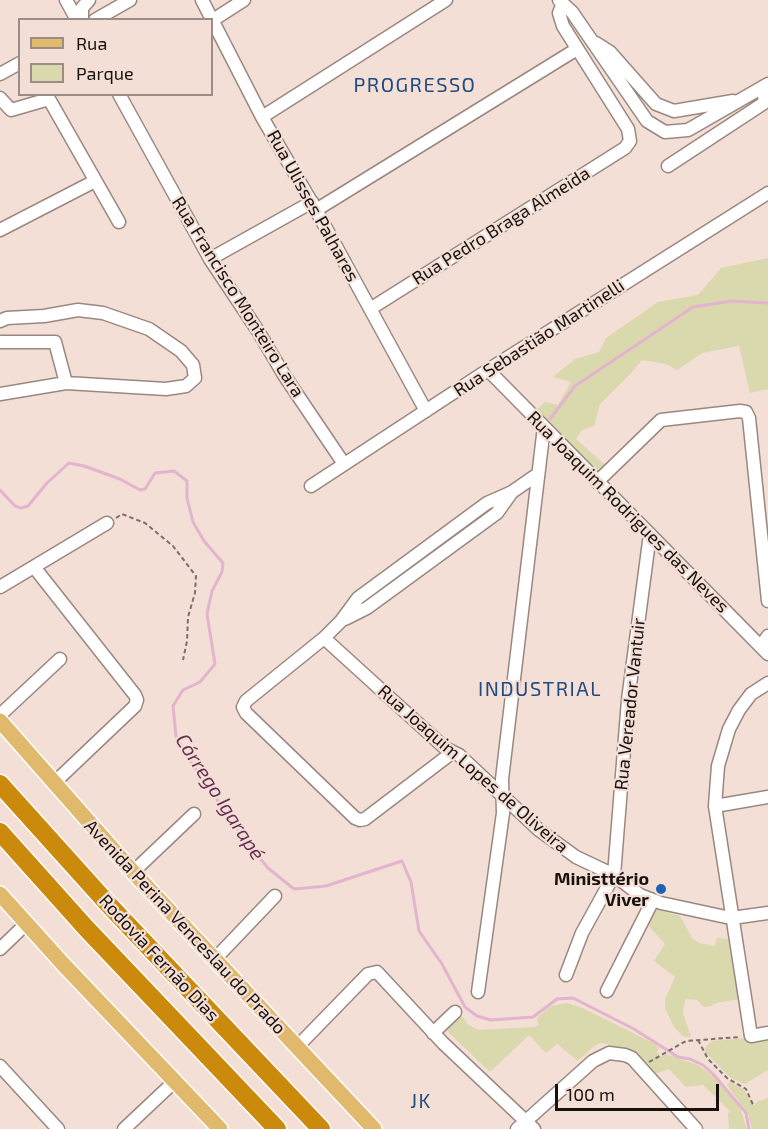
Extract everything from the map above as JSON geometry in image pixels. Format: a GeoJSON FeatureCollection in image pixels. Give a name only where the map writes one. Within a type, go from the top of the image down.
{"type":"FeatureCollection","features":[{"type":"Feature","properties":{"kind":"highway","name":"Rodovia Fernão Dias"},"geometry":{"type":"LineString","coordinates":[[0,784],[108,904],[321,1129]]}},
{"type":"Feature","properties":{"kind":"highway","name":"Rodovia Fernão Dias"},"geometry":{"type":"LineString","coordinates":[[0,832],[86,928],[277,1129]]}},
{"type":"Feature","properties":{"kind":"main road","name":"Avenida Perina Venceslau do Prado"},"geometry":{"type":"LineString","coordinates":[[0,721],[133,872],[374,1129]]}},
{"type":"Feature","properties":{"kind":"main road"},"geometry":{"type":"LineString","coordinates":[[0,894],[220,1129]]}},
{"type":"Feature","properties":{"kind":"street"},"geometry":{"type":"LineString","coordinates":[[66,0],[79,18]]}},
{"type":"Feature","properties":{"kind":"street"},"geometry":{"type":"LineString","coordinates":[[80,18],[81,8],[89,0]]}},
{"type":"Feature","properties":{"kind":"street"},"geometry":{"type":"LineString","coordinates":[[98,18],[130,0]]}},
{"type":"Feature","properties":{"kind":"street","name":"Rua Ulisses Palhares"},"geometry":{"type":"LineString","coordinates":[[202,0],[212,18]]}},
{"type":"Feature","properties":{"kind":"street"},"geometry":{"type":"LineString","coordinates":[[213,20],[244,0]]}},
{"type":"Feature","properties":{"kind":"street"},"geometry":{"type":"LineString","coordinates":[[262,117],[446,0]]}},
{"type":"Feature","properties":{"kind":"street"},"geometry":{"type":"LineString","coordinates":[[565,1],[647,122],[666,132],[688,130],[767,85]]}},
{"type":"Feature","properties":{"kind":"street"},"geometry":{"type":"LineString","coordinates":[[210,259],[314,206],[577,50],[563,26],[559,13],[565,1]]}},
{"type":"Feature","properties":{"kind":"street","name":"Rua Ulisses Palhares"},"geometry":{"type":"LineString","coordinates":[[213,20],[262,117],[314,206],[426,411]]}},
{"type":"Feature","properties":{"kind":"street"},"geometry":{"type":"LineString","coordinates":[[592,40],[610,52],[656,104],[674,111],[742,99]]}},
{"type":"Feature","properties":{"kind":"street","name":"Rua Pedro Braga Almeida"},"geometry":{"type":"LineString","coordinates":[[370,309],[625,148],[630,141],[628,129],[577,50]]}},
{"type":"Feature","properties":{"kind":"street"},"geometry":{"type":"LineString","coordinates":[[0,74],[18,64]]}},
{"type":"Feature","properties":{"kind":"street"},"geometry":{"type":"LineString","coordinates":[[668,166],[764,103],[767,85]]}},
{"type":"Feature","properties":{"kind":"street","name":"Rua Francisco Monteiro Lara"},"geometry":{"type":"LineString","coordinates":[[120,96],[210,259],[344,464]]}},
{"type":"Feature","properties":{"kind":"street"},"geometry":{"type":"LineString","coordinates":[[0,98],[11,111],[49,99],[119,222]]}},
{"type":"Feature","properties":{"kind":"street"},"geometry":{"type":"LineString","coordinates":[[0,230],[95,181]]}},
{"type":"Feature","properties":{"kind":"street","name":"Rua Sebastião Martinelli"},"geometry":{"type":"LineString","coordinates":[[311,486],[488,369],[768,193]]}},
{"type":"Feature","properties":{"kind":"street"},"geometry":{"type":"LineString","coordinates":[[0,321],[8,318],[44,316],[78,310],[103,313],[149,329],[181,351],[194,365],[195,378],[186,386],[166,388],[66,383],[0,394]]}},
{"type":"Feature","properties":{"kind":"street"},"geometry":{"type":"LineString","coordinates":[[0,342],[55,342],[66,383]]}},
{"type":"Feature","properties":{"kind":"street","name":"Rua Joaquim Rodrigues das Neves"},"geometry":{"type":"LineString","coordinates":[[488,369],[597,482],[766,645]]}},
{"type":"Feature","properties":{"kind":"street"},"geometry":{"type":"LineString","coordinates":[[597,482],[661,420],[746,412],[749,418],[768,601]]}},
{"type":"Feature","properties":{"kind":"street"},"geometry":{"type":"LineString","coordinates":[[478,992],[503,813],[501,779],[544,427]]}},
{"type":"Feature","properties":{"kind":"street"},"geometry":{"type":"LineString","coordinates":[[453,752],[365,819],[360,820],[355,818],[246,714],[243,707],[246,701],[324,638],[341,621],[368,608],[497,513],[512,492],[538,474]]}},
{"type":"Feature","properties":{"kind":"street"},"geometry":{"type":"LineString","coordinates":[[0,586],[107,523]]}},
{"type":"Feature","properties":{"kind":"street","name":"Rua Vereador Vantuir"},"geometry":{"type":"LineString","coordinates":[[614,875],[628,700],[650,534]]}},
{"type":"Feature","properties":{"kind":"street"},"geometry":{"type":"LineString","coordinates":[[34,567],[137,700],[135,706],[54,783]]}},
{"type":"Feature","properties":{"kind":"street","name":"Rua Joaquim Lopes de Oliveira"},"geometry":{"type":"LineString","coordinates":[[324,638],[445,748],[459,755],[561,848],[614,875],[640,896],[733,917],[768,913]]}},
{"type":"Feature","properties":{"kind":"street"},"geometry":{"type":"LineString","coordinates":[[0,715],[60,659]]}},
{"type":"Feature","properties":{"kind":"street"},"geometry":{"type":"LineString","coordinates":[[768,683],[751,694],[729,729],[718,766],[715,806],[751,1036],[768,1033]]}},
{"type":"Feature","properties":{"kind":"street"},"geometry":{"type":"LineString","coordinates":[[715,806],[768,797]]}},
{"type":"Feature","properties":{"kind":"street"},"geometry":{"type":"LineString","coordinates":[[133,872],[194,814]]}},
{"type":"Feature","properties":{"kind":"street"},"geometry":{"type":"LineString","coordinates":[[566,975],[582,933],[614,875]]}},
{"type":"Feature","properties":{"kind":"street"},"geometry":{"type":"LineString","coordinates":[[214,960],[275,896]]}},
{"type":"Feature","properties":{"kind":"street"},"geometry":{"type":"LineString","coordinates":[[607,991],[653,900]]}},
{"type":"Feature","properties":{"kind":"street"},"geometry":{"type":"LineString","coordinates":[[0,949],[27,924]]}},
{"type":"Feature","properties":{"kind":"street"},"geometry":{"type":"LineString","coordinates":[[297,1047],[368,974],[374,971],[525,1126],[593,1061],[600,1056],[617,1053],[632,1058],[641,1066],[696,1129]]}},
{"type":"Feature","properties":{"kind":"street"},"geometry":{"type":"LineString","coordinates":[[433,1033],[455,1012]]}},
{"type":"Feature","properties":{"kind":"street"},"geometry":{"type":"LineString","coordinates":[[0,1066],[58,1129]]}},
{"type":"Feature","properties":{"kind":"street"},"geometry":{"type":"LineString","coordinates":[[124,1129],[175,1081]]}},
{"type":"Feature","properties":{"kind":"path"},"geometry":{"type":"LineString","coordinates":[[107,523],[122,514],[145,523],[173,546],[196,576],[183,660]]}},
{"type":"Feature","properties":{"kind":"path"},"geometry":{"type":"LineString","coordinates":[[652,1060],[686,1041],[751,1036]]}},
{"type":"Feature","properties":{"kind":"path"},"geometry":{"type":"LineString","coordinates":[[698,1040],[708,1059],[727,1078],[746,1089],[754,1107]]}},
{"type":"Feature","properties":{"kind":"green space"},"geometry":{"type":"Polygon","coordinates":[[[768,258],[768,389],[750,393],[739,346],[702,353],[677,370],[666,364],[642,360],[600,404],[594,426],[582,430],[576,439],[605,465],[596,474],[534,412],[545,402],[558,405],[571,382],[553,377],[575,359],[599,352],[606,338],[658,302],[698,295],[721,268],[768,258]]]}},
{"type":"Feature","properties":{"kind":"green space"},"geometry":{"type":"Polygon","coordinates":[[[653,908],[680,916],[692,938],[699,943],[715,946],[717,938],[728,939],[739,999],[704,1007],[697,1000],[685,999],[683,1013],[691,1037],[684,1037],[674,1027],[665,1008],[665,999],[675,977],[654,961],[665,944],[647,924],[653,908]]]}},
{"type":"Feature","properties":{"kind":"green space"},"geometry":{"type":"Polygon","coordinates":[[[567,1003],[585,1009],[655,1044],[659,1048],[657,1052],[660,1057],[666,1054],[698,1065],[714,1077],[740,1108],[747,1129],[729,1129],[728,1114],[730,1111],[703,1085],[686,1087],[669,1069],[652,1075],[609,1050],[608,1044],[600,1043],[594,1046],[578,1061],[557,1044],[546,1053],[529,1035],[490,1072],[447,1031],[459,1016],[478,1030],[535,1027],[538,1025],[537,1018],[551,1006],[567,1003]]]}},
{"type":"Feature","properties":{"kind":"green space"},"geometry":{"type":"Polygon","coordinates":[[[749,1038],[768,1040],[768,1070],[745,1084],[731,1078],[705,1052],[706,1046],[712,1041],[749,1038]]]}},
{"type":"Feature","properties":{"kind":"green space"},"geometry":{"type":"Polygon","coordinates":[[[730,1081],[744,1090],[754,1106],[757,1102],[768,1098],[768,1129],[752,1129],[748,1114],[727,1085],[730,1081]]]}},
{"type":"Feature","properties":{"kind":"waterway"},"geometry":{"type":"LineString","coordinates":[[550,419],[575,386],[693,307],[732,301],[768,303]]}},
{"type":"Feature","properties":{"kind":"waterway","name":"Córrego Igarapé"},"geometry":{"type":"LineString","coordinates":[[0,490],[15,506],[21,508],[28,506],[47,483],[69,463],[120,479],[140,490],[145,489],[155,473],[174,471],[187,481],[187,498],[193,522],[204,541],[223,563],[222,572],[212,591],[207,614],[215,664],[200,682],[183,690],[173,706],[176,736],[189,759],[244,839],[268,868],[294,889],[326,886],[402,861],[411,882],[419,931],[442,964],[465,1007],[477,1016],[491,1020],[533,1017],[557,999],[573,998],[634,1029],[678,1057],[703,1065],[746,1113],[749,1129]]}},
{"type":"Feature","properties":{"kind":"place","name":"Ministtério Viver"},"geometry":{"type":"Point","coordinates":[661,889]}},
{"type":"Feature","properties":{"kind":"district","name":"PROGRESSO"},"geometry":{"type":"Point","coordinates":[415,85]}},
{"type":"Feature","properties":{"kind":"district","name":"INDUSTRIAL"},"geometry":{"type":"Point","coordinates":[540,689]}},
{"type":"Feature","properties":{"kind":"district","name":"JK"},"geometry":{"type":"Point","coordinates":[421,1101]}}]}
